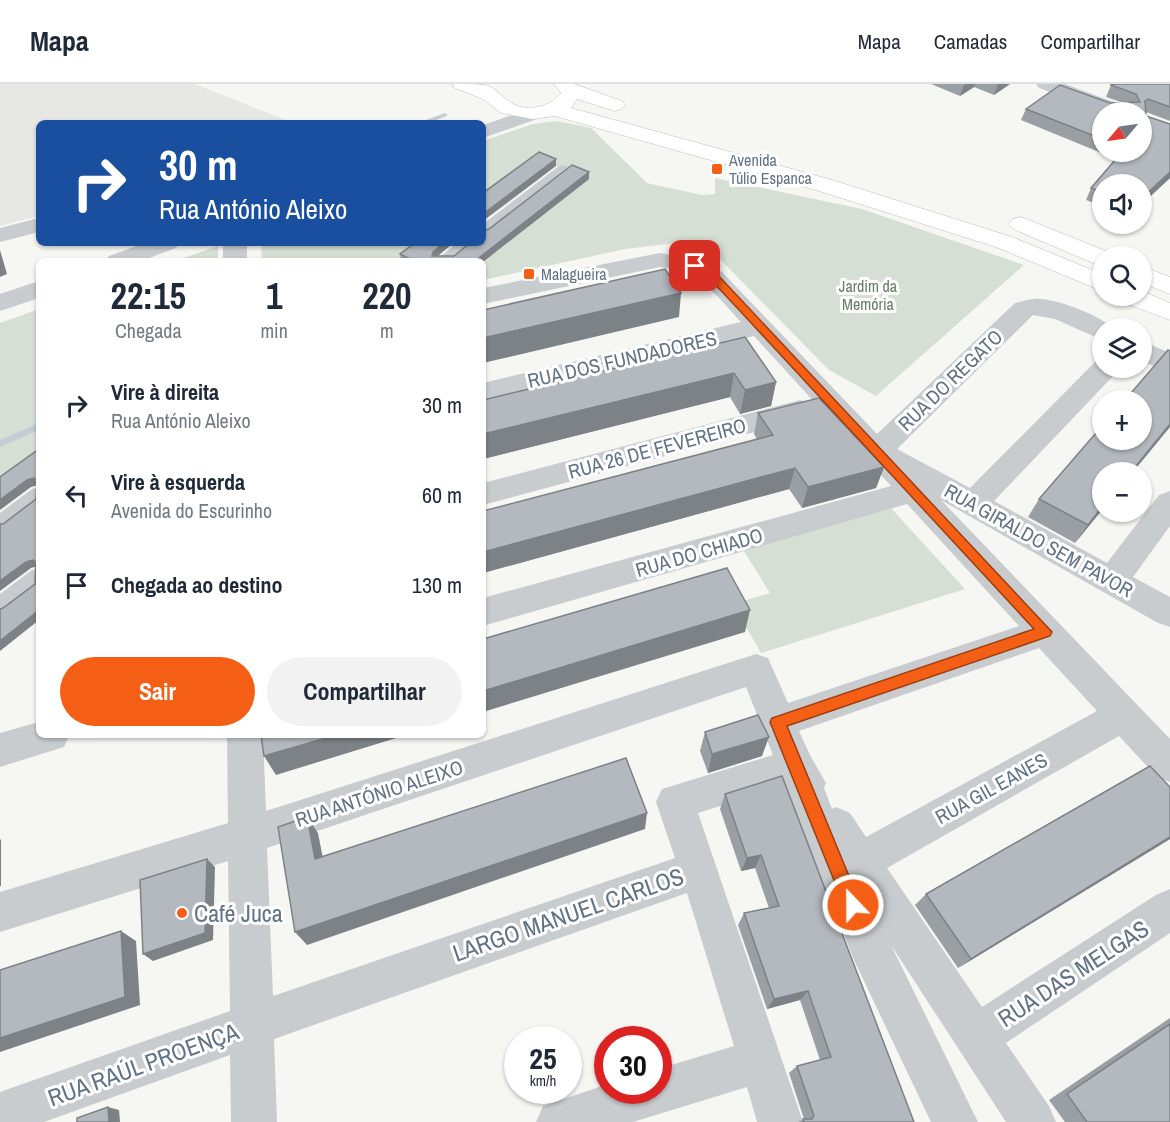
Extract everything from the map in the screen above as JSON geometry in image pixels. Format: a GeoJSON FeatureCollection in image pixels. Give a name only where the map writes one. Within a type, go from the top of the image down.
{"type":"FeatureCollection","features":[{"type":"Feature","properties":{"kind":"main road"},"geometry":{"type":"LineString","coordinates":[[462,84],[499,96],[517,112],[546,111],[858,195],[1004,242],[1092,280]]}},
{"type":"Feature","properties":{"kind":"main road"},"geometry":{"type":"LineString","coordinates":[[546,111],[567,100],[566,87],[622,108],[841,168]]}},
{"type":"Feature","properties":{"kind":"main road"},"geometry":{"type":"LineString","coordinates":[[997,217],[1092,254]]}},
{"type":"Feature","properties":{"kind":"main road"},"geometry":{"type":"LineString","coordinates":[[1152,278],[1170,286]]}},
{"type":"Feature","properties":{"kind":"main road"},"geometry":{"type":"LineString","coordinates":[[1152,305],[1170,312]]}},
{"type":"Feature","properties":{"kind":"street"},"geometry":{"type":"LineString","coordinates":[[1046,84],[1096,102]]}},
{"type":"Feature","properties":{"kind":"street"},"geometry":{"type":"LineString","coordinates":[[485,120],[499,96]]}},
{"type":"Feature","properties":{"kind":"street"},"geometry":{"type":"LineString","coordinates":[[486,131],[546,111]]}},
{"type":"Feature","properties":{"kind":"street"},"geometry":{"type":"LineString","coordinates":[[0,235],[36,226]]}},
{"type":"Feature","properties":{"kind":"street"},"geometry":{"type":"LineString","coordinates":[[125,258],[159,246]]}},
{"type":"Feature","properties":{"kind":"street"},"geometry":{"type":"LineString","coordinates":[[486,295],[660,260],[677,261],[695,266],[713,277],[1170,765]]}},
{"type":"Feature","properties":{"kind":"street"},"geometry":{"type":"LineString","coordinates":[[0,303],[36,290]]}},
{"type":"Feature","properties":{"kind":"street","name":"RUA DO REGATO"},"geometry":{"type":"LineString","coordinates":[[877,451],[1024,309],[1033,306],[1046,307],[1092,328]]}},
{"type":"Feature","properties":{"kind":"street","name":"RUA DOS FUNDADORES"},"geometry":{"type":"LineString","coordinates":[[486,392],[760,326]]}},
{"type":"Feature","properties":{"kind":"street"},"geometry":{"type":"LineString","coordinates":[[1152,355],[1170,364]]}},
{"type":"Feature","properties":{"kind":"street"},"geometry":{"type":"LineString","coordinates":[[974,503],[1095,378]]}},
{"type":"Feature","properties":{"kind":"street","name":"RUA 26 DE FEVEREIRO"},"geometry":{"type":"LineString","coordinates":[[486,493],[831,402]]}},
{"type":"Feature","properties":{"kind":"street","name":"RUA GIRALDO SEM PAVOR"},"geometry":{"type":"LineString","coordinates":[[877,451],[1170,613]]}},
{"type":"Feature","properties":{"kind":"street","name":"RUA DO CHIADO"},"geometry":{"type":"LineString","coordinates":[[486,611],[914,491]]}},
{"type":"Feature","properties":{"kind":"street"},"geometry":{"type":"LineString","coordinates":[[1112,580],[1170,503]]}},
{"type":"Feature","properties":{"kind":"street"},"geometry":{"type":"LineString","coordinates":[[955,1122],[869,945],[778,722],[1045,632]]}},
{"type":"Feature","properties":{"kind":"street","name":"RUA ANTÓNIO ALEIXO"},"geometry":{"type":"LineString","coordinates":[[0,912],[247,836],[756,669],[778,722]]}},
{"type":"Feature","properties":{"kind":"street","name":"RUA GIL EANES"},"geometry":{"type":"LineString","coordinates":[[860,862],[1123,715]]}},
{"type":"Feature","properties":{"kind":"street"},"geometry":{"type":"LineString","coordinates":[[0,750],[41,738]]}},
{"type":"Feature","properties":{"kind":"street"},"geometry":{"type":"LineString","coordinates":[[245,738],[254,1122]]}},
{"type":"Feature","properties":{"kind":"street"},"geometry":{"type":"LineString","coordinates":[[795,766],[1033,1122]]}},
{"type":"Feature","properties":{"kind":"street"},"geometry":{"type":"LineString","coordinates":[[699,869],[675,802],[795,766]]}},
{"type":"Feature","properties":{"kind":"street","name":"LARGO MANUEL CARLOS"},"geometry":{"type":"LineString","coordinates":[[252,1024],[699,869],[780,1122]]}},
{"type":"Feature","properties":{"kind":"street","name":"RUA DAS MELGAS"},"geometry":{"type":"LineString","coordinates":[[976,1037],[1170,909]]}},
{"type":"Feature","properties":{"kind":"street","name":"RUA RAÚL PROENÇA"},"geometry":{"type":"LineString","coordinates":[[0,1115],[252,1024]]}},
{"type":"Feature","properties":{"kind":"street"},"geometry":{"type":"LineString","coordinates":[[584,1118],[761,1060]]}},
{"type":"Feature","properties":{"kind":"lane"},"geometry":{"type":"LineString","coordinates":[[486,229],[564,169]]}},
{"type":"Feature","properties":{"kind":"lane"},"geometry":{"type":"LineString","coordinates":[[447,258],[463,246]]}},
{"type":"Feature","properties":{"kind":"lane"},"geometry":{"type":"LineString","coordinates":[[0,523],[36,496]]}},
{"type":"Feature","properties":{"kind":"lane"},"geometry":{"type":"LineString","coordinates":[[0,606],[36,578]]}},
{"type":"Feature","properties":{"kind":"shaded area"},"geometry":{"type":"Polygon","coordinates":[[[0,84],[195,84],[285,120],[36,120],[36,217],[0,226],[0,84]]]}},
{"type":"Feature","properties":{"kind":"green space","name":"Jardim da Memória"},"geometry":{"type":"Polygon","coordinates":[[[557,121],[591,128],[647,183],[702,195],[715,194],[715,178],[862,209],[1024,265],[876,396],[829,370],[701,240],[625,249],[486,279],[486,260],[588,179],[539,159],[486,199],[486,140],[533,124],[557,121]]]}},
{"type":"Feature","properties":{"kind":"green space"},"geometry":{"type":"Polygon","coordinates":[[[218,246],[218,258],[184,258],[218,246]]]}},
{"type":"Feature","properties":{"kind":"green space"},"geometry":{"type":"Polygon","coordinates":[[[261,246],[422,246],[405,258],[262,258],[261,246]]]}},
{"type":"Feature","properties":{"kind":"green space"},"geometry":{"type":"Polygon","coordinates":[[[36,310],[36,459],[0,485],[0,323],[36,310]]]}},
{"type":"Feature","properties":{"kind":"green space"},"geometry":{"type":"Polygon","coordinates":[[[890,507],[965,589],[761,653],[733,604],[770,593],[742,548],[890,507]]]}},
{"type":"Feature","properties":{"kind":"building"},"geometry":{"type":"Polygon","coordinates":[[[1170,84],[1170,107],[1148,99],[1140,102],[1136,94],[1111,85],[1170,84]]]}},
{"type":"Feature","properties":{"kind":"building"},"geometry":{"type":"Polygon","coordinates":[[[1060,85],[1107,102],[1092,102],[1092,135],[1026,109],[1060,85]]]}},
{"type":"Feature","properties":{"kind":"building"},"geometry":{"type":"Polygon","coordinates":[[[1152,118],[1170,124],[1170,172],[1152,189],[1152,174],[1103,174],[1113,162],[1152,162],[1152,118]]]}},
{"type":"Feature","properties":{"kind":"building"},"geometry":{"type":"Polygon","coordinates":[[[539,152],[556,159],[486,212],[486,191],[539,152]]]}},
{"type":"Feature","properties":{"kind":"building"},"geometry":{"type":"Polygon","coordinates":[[[572,165],[589,172],[479,258],[408,258],[400,254],[411,246],[440,246],[432,256],[454,256],[466,246],[486,246],[486,230],[572,165]]]}},
{"type":"Feature","properties":{"kind":"building"},"geometry":{"type":"Polygon","coordinates":[[[665,269],[681,293],[486,337],[486,309],[665,269]]]}},
{"type":"Feature","properties":{"kind":"building"},"geometry":{"type":"Polygon","coordinates":[[[745,337],[776,382],[745,390],[734,373],[486,433],[486,399],[745,337]]]}},
{"type":"Feature","properties":{"kind":"building"},"geometry":{"type":"Polygon","coordinates":[[[1168,350],[1170,351],[1170,424],[1152,446],[1152,390],[1134,390],[1144,378],[1152,378],[1152,369],[1168,350]]]}},
{"type":"Feature","properties":{"kind":"building"},"geometry":{"type":"Polygon","coordinates":[[[819,398],[884,467],[808,487],[795,468],[486,551],[486,510],[773,435],[758,413],[819,398]]]}},
{"type":"Feature","properties":{"kind":"building"},"geometry":{"type":"Polygon","coordinates":[[[1092,438],[1092,450],[1149,450],[1139,462],[1092,462],[1092,520],[1088,525],[1039,499],[1092,438]]]}},
{"type":"Feature","properties":{"kind":"building"},"geometry":{"type":"Polygon","coordinates":[[[36,451],[36,480],[34,478],[27,480],[0,500],[0,477],[36,451]]]}},
{"type":"Feature","properties":{"kind":"building"},"geometry":{"type":"Polygon","coordinates":[[[36,499],[36,562],[33,560],[26,562],[0,581],[0,524],[36,499]]]}},
{"type":"Feature","properties":{"kind":"building"},"geometry":{"type":"Polygon","coordinates":[[[36,562],[36,612],[0,641],[0,609],[35,584],[36,562]]]}},
{"type":"Feature","properties":{"kind":"building"},"geometry":{"type":"Polygon","coordinates":[[[727,568],[750,610],[486,690],[486,638],[727,568]]]}},
{"type":"Feature","properties":{"kind":"building"},"geometry":{"type":"Polygon","coordinates":[[[758,715],[769,737],[712,754],[705,732],[758,715]]]}},
{"type":"Feature","properties":{"kind":"building"},"geometry":{"type":"Polygon","coordinates":[[[261,738],[326,738],[264,756],[261,738]]]}},
{"type":"Feature","properties":{"kind":"building"},"geometry":{"type":"Polygon","coordinates":[[[626,758],[647,813],[295,932],[278,827],[307,817],[315,859],[626,758]]]}},
{"type":"Feature","properties":{"kind":"building"},"geometry":{"type":"Polygon","coordinates":[[[1150,766],[1170,787],[1170,837],[971,959],[926,894],[1150,766]]]}},
{"type":"Feature","properties":{"kind":"building"},"geometry":{"type":"Polygon","coordinates":[[[782,776],[914,1122],[804,1122],[803,1119],[812,1119],[814,1116],[797,1066],[831,1057],[808,991],[774,999],[744,913],[779,906],[761,855],[747,858],[725,794],[782,776]]]}},
{"type":"Feature","properties":{"kind":"building","name":"Café Juca"},"geometry":{"type":"Polygon","coordinates":[[[207,859],[205,933],[143,954],[140,880],[207,859]]]}},
{"type":"Feature","properties":{"kind":"building"},"geometry":{"type":"Polygon","coordinates":[[[121,931],[125,997],[0,1038],[0,970],[121,931]]]}},
{"type":"Feature","properties":{"kind":"building"},"geometry":{"type":"Polygon","coordinates":[[[1170,1024],[1170,1122],[1087,1122],[1067,1094],[1170,1024]]]}},
{"type":"Feature","properties":{"kind":"building"},"geometry":{"type":"Polygon","coordinates":[[[108,1107],[109,1122],[77,1122],[77,1118],[108,1107]]]}},
{"type":"Feature","properties":{"kind":"waterway"},"geometry":{"type":"LineString","coordinates":[[430,120],[445,115]]}},
{"type":"Feature","properties":{"kind":"waterway"},"geometry":{"type":"LineString","coordinates":[[0,444],[36,427]]}},
{"type":"Feature","properties":{"kind":"place","name":"Avenida Túlio Espanca"},"geometry":{"type":"Point","coordinates":[717,169]}},
{"type":"Feature","properties":{"kind":"place","name":"Malagueira"},"geometry":{"type":"Point","coordinates":[529,274]}},
{"type":"Feature","properties":{"kind":"place","name":"Café Juca"},"geometry":{"type":"Point","coordinates":[182,913]}},
{"type":"Feature","properties":{"kind":"route"},"geometry":{"type":"LineString","coordinates":[[695,266],[713,277],[745,309],[1045,632],[778,722],[853,905]]}}]}
